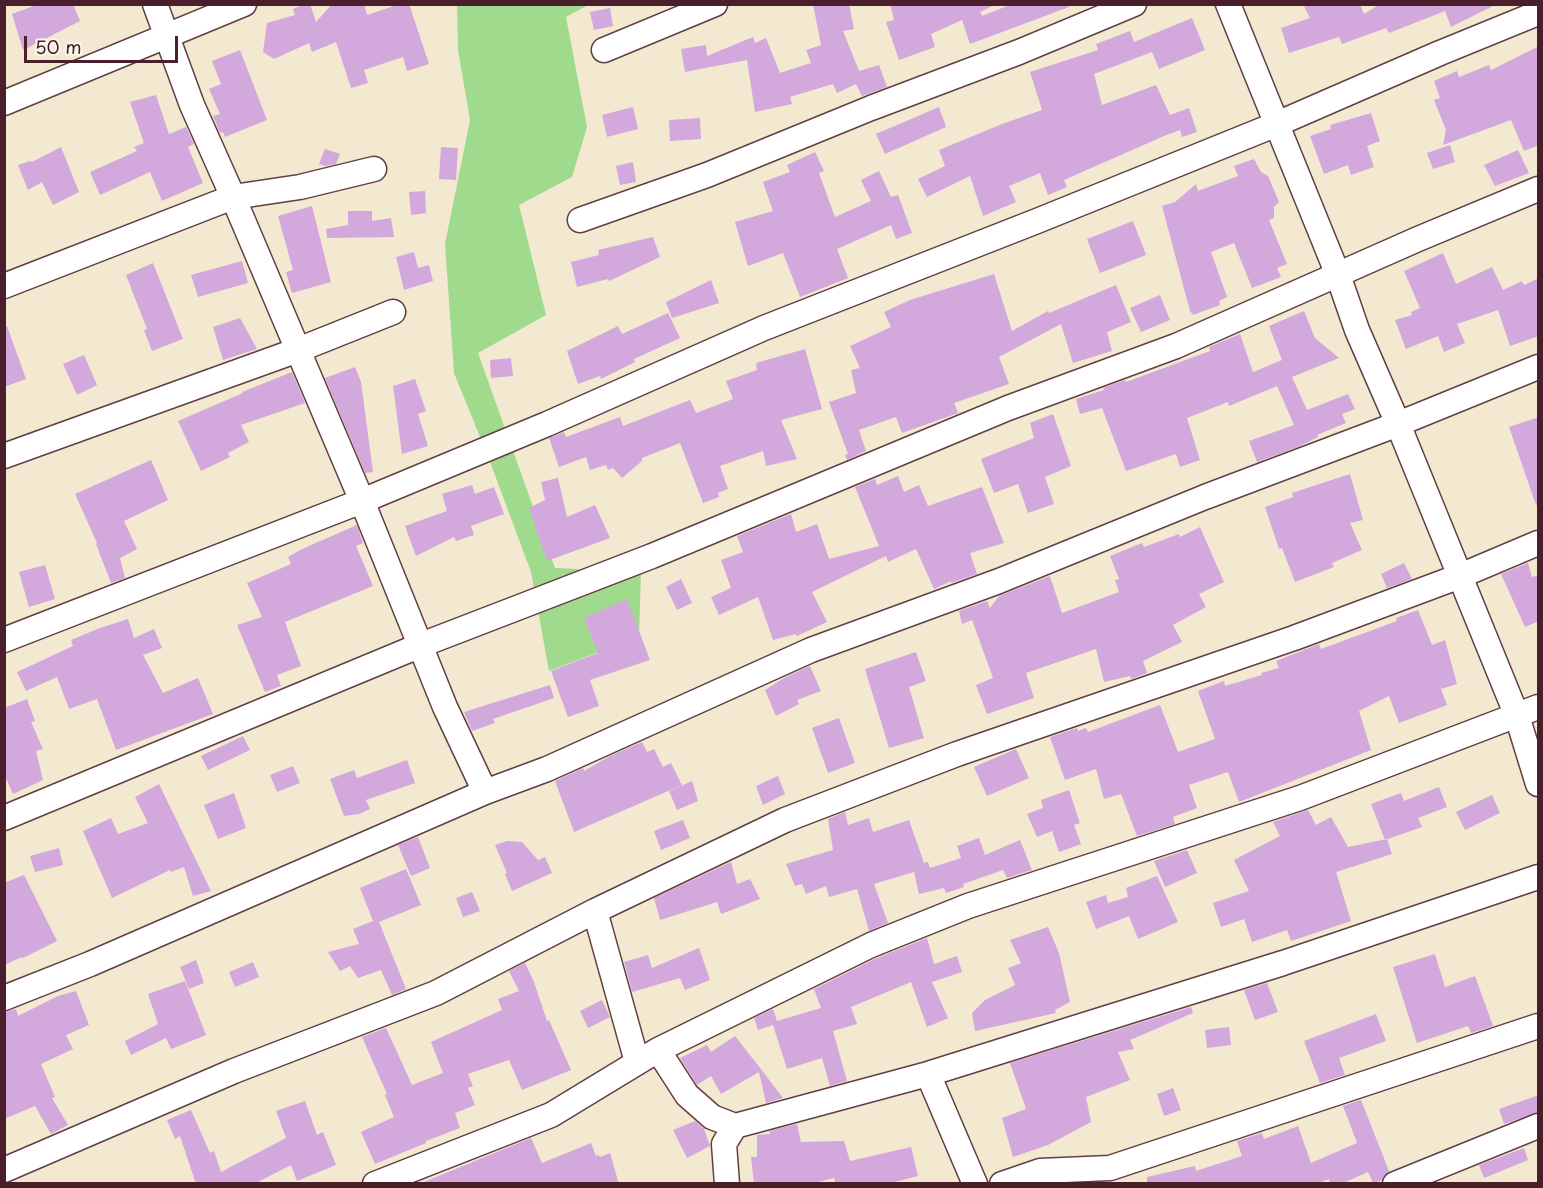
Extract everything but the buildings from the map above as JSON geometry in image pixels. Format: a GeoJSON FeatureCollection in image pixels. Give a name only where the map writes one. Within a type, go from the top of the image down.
{"type":"FeatureCollection","features":[{"type":"Feature","properties":{"kind":"street"},"geometry":{"type":"LineString","coordinates":[[155,4],[192,105],[362,501],[445,707],[485,792]]}},
{"type":"Feature","properties":{"kind":"street"},"geometry":{"type":"LineString","coordinates":[[4,103],[244,4]]}},
{"type":"Feature","properties":{"kind":"street"},"geometry":{"type":"LineString","coordinates":[[603,50],[715,4]]}},
{"type":"Feature","properties":{"kind":"street"},"geometry":{"type":"LineString","coordinates":[[580,220],[707,175],[871,108],[1019,52],[1134,4]]}},
{"type":"Feature","properties":{"kind":"street"},"geometry":{"type":"LineString","coordinates":[[1228,4],[1338,275],[1357,330],[1460,576],[1528,711],[1539,784]]}},
{"type":"Feature","properties":{"kind":"street"},"geometry":{"type":"LineString","coordinates":[[4,640],[362,501],[547,424],[764,328],[937,262],[1277,124],[1539,13]]}},
{"type":"Feature","properties":{"kind":"street"},"geometry":{"type":"LineString","coordinates":[[4,286],[233,197],[300,187],[374,169]]}},
{"type":"Feature","properties":{"kind":"street"},"geometry":{"type":"LineString","coordinates":[[4,818],[421,645],[652,556],[1008,408],[1176,346],[1539,189]]}},
{"type":"Feature","properties":{"kind":"street"},"geometry":{"type":"LineString","coordinates":[[4,456],[298,350],[393,312]]}},
{"type":"Feature","properties":{"kind":"street"},"geometry":{"type":"LineString","coordinates":[[4,998],[90,964],[485,792],[547,769],[811,650],[999,581],[1205,497],[1398,424],[1539,366]]}},
{"type":"Feature","properties":{"kind":"street"},"geometry":{"type":"LineString","coordinates":[[4,1170],[234,1071],[436,993],[595,911],[785,820],[957,754],[1294,638],[1460,576],[1539,543]]}},
{"type":"Feature","properties":{"kind":"street"},"geometry":{"type":"LineString","coordinates":[[375,1184],[551,1115],[658,1050],[872,945],[968,906],[1300,798],[1528,711]]}},
{"type":"Feature","properties":{"kind":"street"},"geometry":{"type":"LineString","coordinates":[[658,1050],[687,1095],[712,1117],[735,1126],[928,1074],[1283,963],[1539,877]]}},
{"type":"Feature","properties":{"kind":"street"},"geometry":{"type":"LineString","coordinates":[[595,911],[637,1062]]}},
{"type":"Feature","properties":{"kind":"street"},"geometry":{"type":"LineString","coordinates":[[1002,1184],[1040,1171],[1113,1176],[1539,1026]]}},
{"type":"Feature","properties":{"kind":"street"},"geometry":{"type":"LineString","coordinates":[[928,1074],[975,1184]]}},
{"type":"Feature","properties":{"kind":"street"},"geometry":{"type":"LineString","coordinates":[[727,1184],[724,1144],[735,1126]]}},
{"type":"Feature","properties":{"kind":"street"},"geometry":{"type":"LineString","coordinates":[[1395,1184],[1539,1126]]}},
{"type":"Feature","properties":{"kind":"green space"},"geometry":{"type":"Polygon","coordinates":[[[457,5],[588,5],[566,17],[587,127],[572,177],[519,205],[546,315],[478,353],[555,568],[641,572],[639,637],[549,671],[531,572],[454,373],[445,244],[470,120],[458,50],[457,5]]]}}]}
